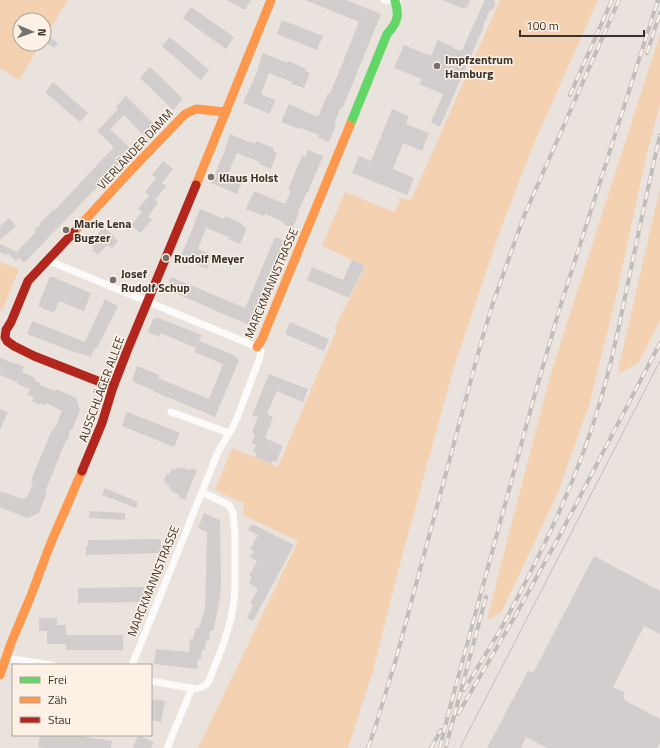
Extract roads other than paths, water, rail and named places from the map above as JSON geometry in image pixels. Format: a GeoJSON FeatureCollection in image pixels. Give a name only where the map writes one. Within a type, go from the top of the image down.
{"type":"FeatureCollection","features":[{"type":"Feature","properties":{"kind":"street"},"geometry":{"type":"LineString","coordinates":[[226,112],[271,0]]}},
{"type":"Feature","properties":{"kind":"street"},"geometry":{"type":"LineString","coordinates":[[384,0],[397,0]]}},
{"type":"Feature","properties":{"kind":"street","name":"MARCKMANNSTRASSE"},"geometry":{"type":"LineString","coordinates":[[132,664],[218,452],[237,418],[259,360],[261,352],[257,347],[265,332],[387,34],[396,24],[398,19],[397,0]]}},
{"type":"Feature","properties":{"kind":"street","name":"VIERLÄNDER DAMM"},"geometry":{"type":"LineString","coordinates":[[3,328],[11,322],[28,281],[185,114],[196,109],[226,112]]}},
{"type":"Feature","properties":{"kind":"street","name":"AUSSCHLÄGER ALLEE"},"geometry":{"type":"LineString","coordinates":[[0,675],[5,658],[50,545],[102,423],[113,387],[127,351],[226,112]]}},
{"type":"Feature","properties":{"kind":"street"},"geometry":{"type":"LineString","coordinates":[[47,260],[257,347]]}},
{"type":"Feature","properties":{"kind":"street"},"geometry":{"type":"LineString","coordinates":[[3,328],[7,341],[14,346],[34,356],[113,387]]}},
{"type":"Feature","properties":{"kind":"street"},"geometry":{"type":"LineString","coordinates":[[171,412],[229,433]]}},
{"type":"Feature","properties":{"kind":"street"},"geometry":{"type":"LineString","coordinates":[[152,681],[192,688],[200,688],[208,683],[223,645],[231,619],[234,600],[235,534],[233,513],[229,505],[202,492]]}},
{"type":"Feature","properties":{"kind":"street"},"geometry":{"type":"LineString","coordinates":[[5,658],[45,664]]}},
{"type":"Feature","properties":{"kind":"street"},"geometry":{"type":"LineString","coordinates":[[167,748],[192,688]]}},
{"type":"Feature","properties":{"kind":"tram line"},"geometry":{"type":"LineString","coordinates":[[460,748],[660,361]]}},
{"type":"Feature","properties":{"kind":"railway"},"geometry":{"type":"LineString","coordinates":[[570,95],[612,0]]}},
{"type":"Feature","properties":{"kind":"railway"},"geometry":{"type":"LineString","coordinates":[[368,748],[396,659],[493,303],[524,216],[619,0]]}},
{"type":"Feature","properties":{"kind":"railway"},"geometry":{"type":"LineString","coordinates":[[440,748],[533,401],[558,314],[658,0]]}},
{"type":"Feature","properties":{"kind":"railway"},"geometry":{"type":"LineString","coordinates":[[647,53],[660,13]]}},
{"type":"Feature","properties":{"kind":"railway"},"geometry":{"type":"LineString","coordinates":[[497,636],[528,578],[556,518],[592,427],[606,382],[615,344],[660,135]]}},
{"type":"Feature","properties":{"kind":"railway"},"geometry":{"type":"LineString","coordinates":[[458,714],[561,533],[660,343]]}},
{"type":"Feature","properties":{"kind":"railway"},"geometry":{"type":"LineString","coordinates":[[446,746],[486,597]]}},
{"type":"Feature","properties":{"kind":"railway"},"geometry":{"type":"LineString","coordinates":[[464,690],[499,632]]}},
{"type":"Feature","properties":{"kind":"railway"},"geometry":{"type":"LineString","coordinates":[[431,748],[441,730]]}},
{"type":"Feature","properties":{"kind":"place","name":"Impfzentrum Hamburg"},"geometry":{"type":"Point","coordinates":[437,66]}},
{"type":"Feature","properties":{"kind":"place","name":"Klaus Holst"},"geometry":{"type":"Point","coordinates":[211,177]}},
{"type":"Feature","properties":{"kind":"place","name":"Marie Lena Bugzer"},"geometry":{"type":"Point","coordinates":[66,230]}},
{"type":"Feature","properties":{"kind":"place","name":"Rudolf Meyer"},"geometry":{"type":"Point","coordinates":[166,258]}},
{"type":"Feature","properties":{"kind":"place","name":"Josef Rudolf Schup"},"geometry":{"type":"Point","coordinates":[113,280]}}]}
